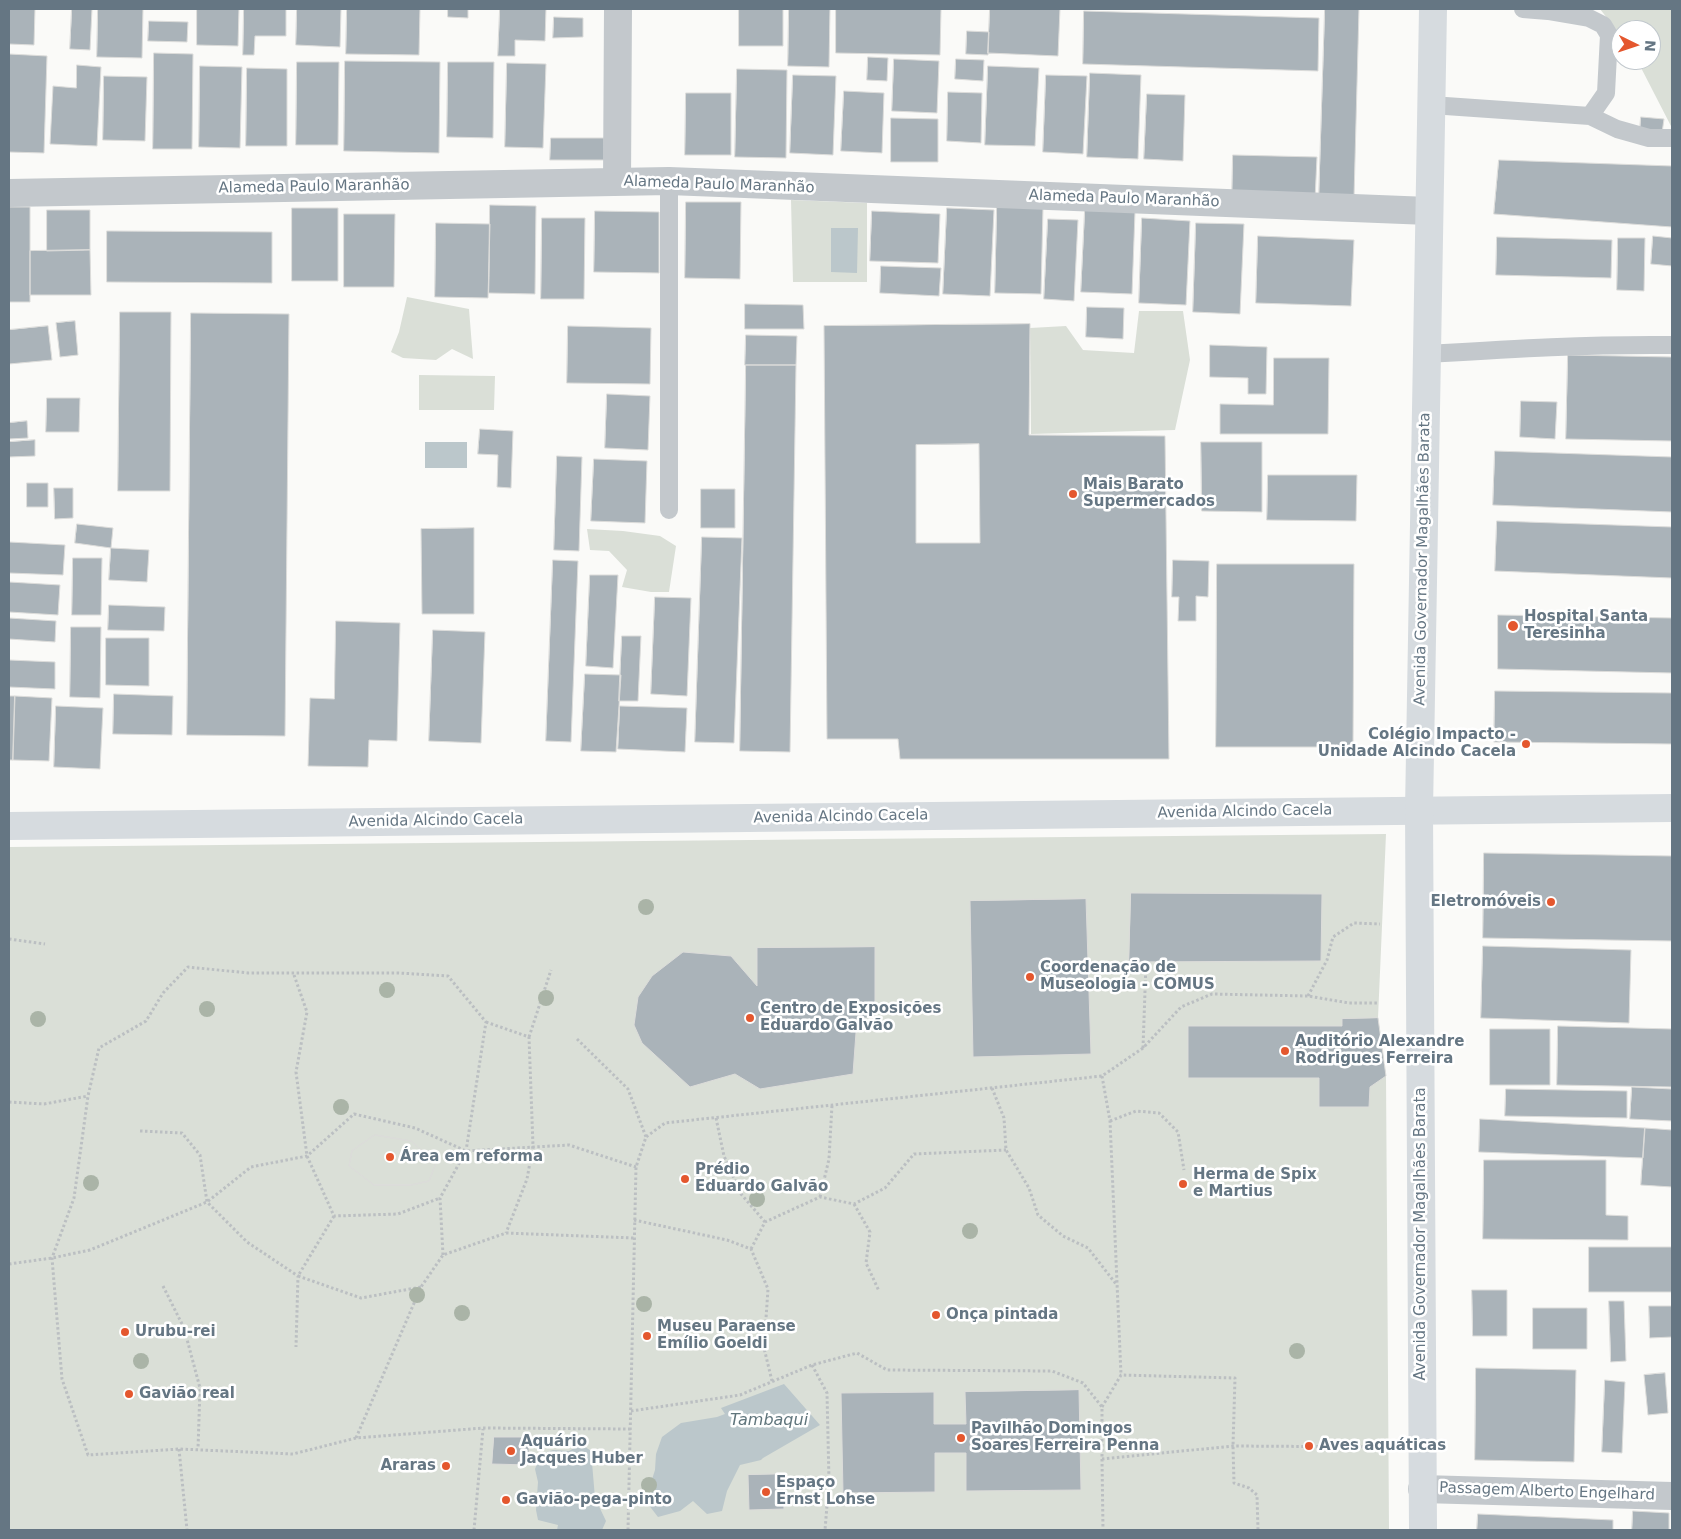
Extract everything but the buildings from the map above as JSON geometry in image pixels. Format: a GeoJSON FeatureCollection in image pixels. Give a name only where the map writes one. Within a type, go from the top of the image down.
{"type":"FeatureCollection","features":[{"type":"Feature","properties":{"kind":"main road","name":"Avenida Governador Magalhães Barata"},"geometry":{"type":"LineString","coordinates":[[1423,1530],[1419,810],[1433,9]]}},
{"type":"Feature","properties":{"kind":"main road","name":"Avenida Alcindo Cacela"},"geometry":{"type":"LineString","coordinates":[[9,826],[1672,808]]}},
{"type":"Feature","properties":{"kind":"street"},"geometry":{"type":"LineString","coordinates":[[617,182],[618,9]]}},
{"type":"Feature","properties":{"kind":"street","name":"Alameda Paulo Maranhão"},"geometry":{"type":"LineString","coordinates":[[9,193],[668,181],[1429,211]]}},
{"type":"Feature","properties":{"kind":"street","name":"Passagem Alberto Engelhard"},"geometry":{"type":"LineString","coordinates":[[1422,1489],[1672,1496]]}},
{"type":"Feature","properties":{"kind":"lane"},"geometry":{"type":"LineString","coordinates":[[1523,9],[1589,18],[1603,25],[1609,35],[1606,93],[1590,116]]}},
{"type":"Feature","properties":{"kind":"lane"},"geometry":{"type":"LineString","coordinates":[[1431,105],[1590,116],[1617,129],[1649,138],[1672,138]]}},
{"type":"Feature","properties":{"kind":"lane"},"geometry":{"type":"LineString","coordinates":[[668,181],[669,510]]}},
{"type":"Feature","properties":{"kind":"lane"},"geometry":{"type":"LineString","coordinates":[[1427,354],[1625,344],[1672,345]]}},
{"type":"Feature","properties":{"kind":"path"},"geometry":{"type":"LineString","coordinates":[[1308,996],[1327,960],[1333,937],[1354,923],[1380,924]]}},
{"type":"Feature","properties":{"kind":"path"},"geometry":{"type":"LineString","coordinates":[[9,939],[45,944]]}},
{"type":"Feature","properties":{"kind":"path"},"geometry":{"type":"LineString","coordinates":[[1143,1048],[1146,963]]}},
{"type":"Feature","properties":{"kind":"path"},"geometry":{"type":"LineString","coordinates":[[529,1037],[486,1022],[448,976],[399,973],[248,974],[188,967],[163,993],[146,1021],[99,1048],[88,1096],[74,1198],[52,1258],[62,1379],[88,1455],[179,1449],[293,1454],[356,1438],[483,1428],[631,1429]]}},
{"type":"Feature","properties":{"kind":"path"},"geometry":{"type":"LineString","coordinates":[[506,1233],[527,1179],[532,1146],[529,1037],[551,970]]}},
{"type":"Feature","properties":{"kind":"path"},"geometry":{"type":"LineString","coordinates":[[294,974],[307,1012],[296,1072],[307,1156],[334,1216]]}},
{"type":"Feature","properties":{"kind":"path"},"geometry":{"type":"LineString","coordinates":[[628,1530],[636,1167],[646,1137],[664,1123],[1102,1076],[1143,1048],[1181,1007],[1212,994],[1308,996],[1349,1003],[1378,1003]]}},
{"type":"Feature","properties":{"kind":"path"},"geometry":{"type":"LineString","coordinates":[[356,1438],[421,1287],[442,1255],[440,1198],[466,1151],[486,1022]]}},
{"type":"Feature","properties":{"kind":"path"},"geometry":{"type":"LineString","coordinates":[[577,1039],[628,1089],[646,1137]]}},
{"type":"Feature","properties":{"kind":"path"},"geometry":{"type":"LineString","coordinates":[[1102,1076],[1110,1121],[1121,1376],[1102,1407],[1103,1530]]}},
{"type":"Feature","properties":{"kind":"path"},"geometry":{"type":"LineString","coordinates":[[992,1088],[1004,1118],[1006,1150],[1029,1188],[1038,1215],[1063,1236],[1088,1248],[1116,1284]]}},
{"type":"Feature","properties":{"kind":"path"},"geometry":{"type":"LineString","coordinates":[[9,1102],[44,1104],[88,1096]]}},
{"type":"Feature","properties":{"kind":"path"},"geometry":{"type":"LineString","coordinates":[[820,1197],[829,1159],[832,1105]]}},
{"type":"Feature","properties":{"kind":"path"},"geometry":{"type":"LineString","coordinates":[[1110,1121],[1136,1111],[1160,1113],[1178,1132],[1184,1170]]}},
{"type":"Feature","properties":{"kind":"path"},"geometry":{"type":"LineString","coordinates":[[9,1264],[90,1250],[207,1202],[251,1167],[307,1156],[354,1114],[415,1128],[466,1151],[570,1145],[636,1167]]}},
{"type":"Feature","properties":{"kind":"path"},"geometry":{"type":"LineString","coordinates":[[716,1118],[724,1156],[741,1194],[765,1222]]}},
{"type":"Feature","properties":{"kind":"path"},"geometry":{"type":"LineString","coordinates":[[140,1131],[182,1133],[200,1155],[207,1202],[247,1242],[298,1276],[362,1298],[421,1287]]}},
{"type":"Feature","properties":{"kind":"path"},"geometry":{"type":"LineString","coordinates":[[751,1249],[765,1222],[820,1197],[854,1204],[884,1188],[914,1154],[1006,1150]]}},
{"type":"Feature","properties":{"kind":"path"},"geometry":{"type":"LineString","coordinates":[[334,1216],[398,1214],[440,1198]]}},
{"type":"Feature","properties":{"kind":"path"},"geometry":{"type":"LineString","coordinates":[[854,1204],[870,1232],[866,1263],[879,1291]]}},
{"type":"Feature","properties":{"kind":"path"},"geometry":{"type":"LineString","coordinates":[[296,1347],[298,1276],[334,1216]]}},
{"type":"Feature","properties":{"kind":"path"},"geometry":{"type":"LineString","coordinates":[[634,1220],[727,1240],[751,1249],[768,1289],[764,1348],[772,1381]]}},
{"type":"Feature","properties":{"kind":"path"},"geometry":{"type":"LineString","coordinates":[[442,1255],[506,1233],[634,1238]]}},
{"type":"Feature","properties":{"kind":"path"},"geometry":{"type":"LineString","coordinates":[[163,1286],[184,1328],[200,1388],[198,1449]]}},
{"type":"Feature","properties":{"kind":"path"},"geometry":{"type":"LineString","coordinates":[[631,1411],[740,1395],[812,1365],[858,1353],[887,1370],[1052,1371],[1083,1383],[1102,1407]]}},
{"type":"Feature","properties":{"kind":"path"},"geometry":{"type":"LineString","coordinates":[[812,1365],[827,1393],[829,1481],[825,1530]]}},
{"type":"Feature","properties":{"kind":"path"},"geometry":{"type":"LineString","coordinates":[[1121,1376],[1234,1378],[1234,1483],[1249,1488],[1257,1496],[1258,1530]]}},
{"type":"Feature","properties":{"kind":"path"},"geometry":{"type":"LineString","coordinates":[[474,1530],[483,1428]]}},
{"type":"Feature","properties":{"kind":"path"},"geometry":{"type":"LineString","coordinates":[[1102,1459],[1233,1446],[1389,1447]]}},
{"type":"Feature","properties":{"kind":"path"},"geometry":{"type":"LineString","coordinates":[[179,1449],[188,1530]]}},
{"type":"Feature","properties":{"kind":"shaded area"},"geometry":{"type":"Polygon","coordinates":[[[1600,9],[1672,9],[1672,128],[1642,70],[1661,70],[1661,20],[1611,20],[1611,23],[1600,9]]]}},
{"type":"Feature","properties":{"kind":"shaded area"},"geometry":{"type":"Polygon","coordinates":[[[791,200],[867,203],[867,282],[793,282],[791,200]]]}},
{"type":"Feature","properties":{"kind":"shaded area"},"geometry":{"type":"Polygon","coordinates":[[[407,297],[469,309],[473,359],[452,349],[436,360],[403,358],[391,352],[399,332],[407,297]]]}},
{"type":"Feature","properties":{"kind":"shaded area"},"geometry":{"type":"Polygon","coordinates":[[[1139,311],[1183,311],[1190,360],[1175,430],[1031,434],[1030,328],[1066,326],[1083,350],[1134,353],[1139,311]]]}},
{"type":"Feature","properties":{"kind":"shaded area"},"geometry":{"type":"Polygon","coordinates":[[[419,375],[495,376],[494,410],[419,410],[419,375]]]}},
{"type":"Feature","properties":{"kind":"shaded area"},"geometry":{"type":"Polygon","coordinates":[[[587,529],[660,536],[676,546],[669,592],[651,592],[622,587],[627,570],[609,551],[590,550],[587,529]]]}},
{"type":"Feature","properties":{"kind":"shaded area"},"geometry":{"type":"Polygon","coordinates":[[[1386,834],[1378,1018],[1386,1076],[1389,1530],[9,1530],[9,847],[1386,834]]]}},
{"type":"Feature","properties":{"kind":"water"},"geometry":{"type":"Polygon","coordinates":[[[831,228],[858,228],[857,273],[831,272],[831,228]]]}},
{"type":"Feature","properties":{"kind":"water"},"geometry":{"type":"Polygon","coordinates":[[[425,442],[467,442],[467,468],[425,468],[425,442]]]}},
{"type":"Feature","properties":{"kind":"water","name":"Tambaqui"},"geometry":{"type":"Polygon","coordinates":[[[784,1384],[820,1425],[761,1460],[740,1465],[727,1491],[722,1511],[707,1514],[693,1501],[680,1511],[658,1517],[648,1504],[649,1489],[655,1470],[656,1454],[662,1437],[681,1423],[725,1414],[721,1408],[784,1384]]]}},
{"type":"Feature","properties":{"kind":"water"},"geometry":{"type":"Polygon","coordinates":[[[581,1444],[591,1451],[595,1498],[606,1521],[602,1530],[557,1530],[558,1525],[538,1520],[536,1510],[538,1482],[535,1469],[541,1454],[553,1450],[569,1451],[581,1444]]]}},
{"type":"Feature","properties":{"kind":"place","name":"Mais Barato Supermercados"},"geometry":{"type":"Point","coordinates":[1073,494]}},
{"type":"Feature","properties":{"kind":"place","name":"Hospital Santa Teresinha"},"geometry":{"type":"Point","coordinates":[1513,626]}},
{"type":"Feature","properties":{"kind":"place","name":"Colégio Impacto - Unidade Alcindo Cacela"},"geometry":{"type":"Point","coordinates":[1526,744]}},
{"type":"Feature","properties":{"kind":"place","name":"Eletromóveis"},"geometry":{"type":"Point","coordinates":[1551,902]}},
{"type":"Feature","properties":{"kind":"place","name":"Coordenação de Museologia - COMUS"},"geometry":{"type":"Point","coordinates":[1030,977]}},
{"type":"Feature","properties":{"kind":"place","name":"Centro de Exposições Eduardo Galvão"},"geometry":{"type":"Point","coordinates":[750,1018]}},
{"type":"Feature","properties":{"kind":"place","name":"Auditório Alexandre Rodrigues Ferreira"},"geometry":{"type":"Point","coordinates":[1285,1051]}},
{"type":"Feature","properties":{"kind":"place","name":"Área em reforma"},"geometry":{"type":"Point","coordinates":[390,1157]}},
{"type":"Feature","properties":{"kind":"place","name":"Prédio Eduardo Galvão"},"geometry":{"type":"Point","coordinates":[685,1179]}},
{"type":"Feature","properties":{"kind":"place","name":"Herma de Spix e Martius"},"geometry":{"type":"Point","coordinates":[1183,1184]}},
{"type":"Feature","properties":{"kind":"place","name":"Onça pintada"},"geometry":{"type":"Point","coordinates":[936,1315]}},
{"type":"Feature","properties":{"kind":"place","name":"Urubu-rei"},"geometry":{"type":"Point","coordinates":[125,1332]}},
{"type":"Feature","properties":{"kind":"place","name":"Museu Paraense Emílio Goeldi"},"geometry":{"type":"Point","coordinates":[647,1336]}},
{"type":"Feature","properties":{"kind":"place","name":"Gavião real"},"geometry":{"type":"Point","coordinates":[129,1394]}},
{"type":"Feature","properties":{"kind":"place","name":"Pavilhão Domingos Soares Ferreira Penna"},"geometry":{"type":"Point","coordinates":[961,1438]}},
{"type":"Feature","properties":{"kind":"place","name":"Aves aquáticas"},"geometry":{"type":"Point","coordinates":[1309,1446]}},
{"type":"Feature","properties":{"kind":"place","name":"Aquário Jacques Huber"},"geometry":{"type":"Point","coordinates":[511,1451]}},
{"type":"Feature","properties":{"kind":"place","name":"Araras"},"geometry":{"type":"Point","coordinates":[446,1466]}},
{"type":"Feature","properties":{"kind":"place","name":"Espaço Ernst Lohse"},"geometry":{"type":"Point","coordinates":[766,1492]}},
{"type":"Feature","properties":{"kind":"place","name":"Gavião-pega-pinto"},"geometry":{"type":"Point","coordinates":[506,1500]}}]}
